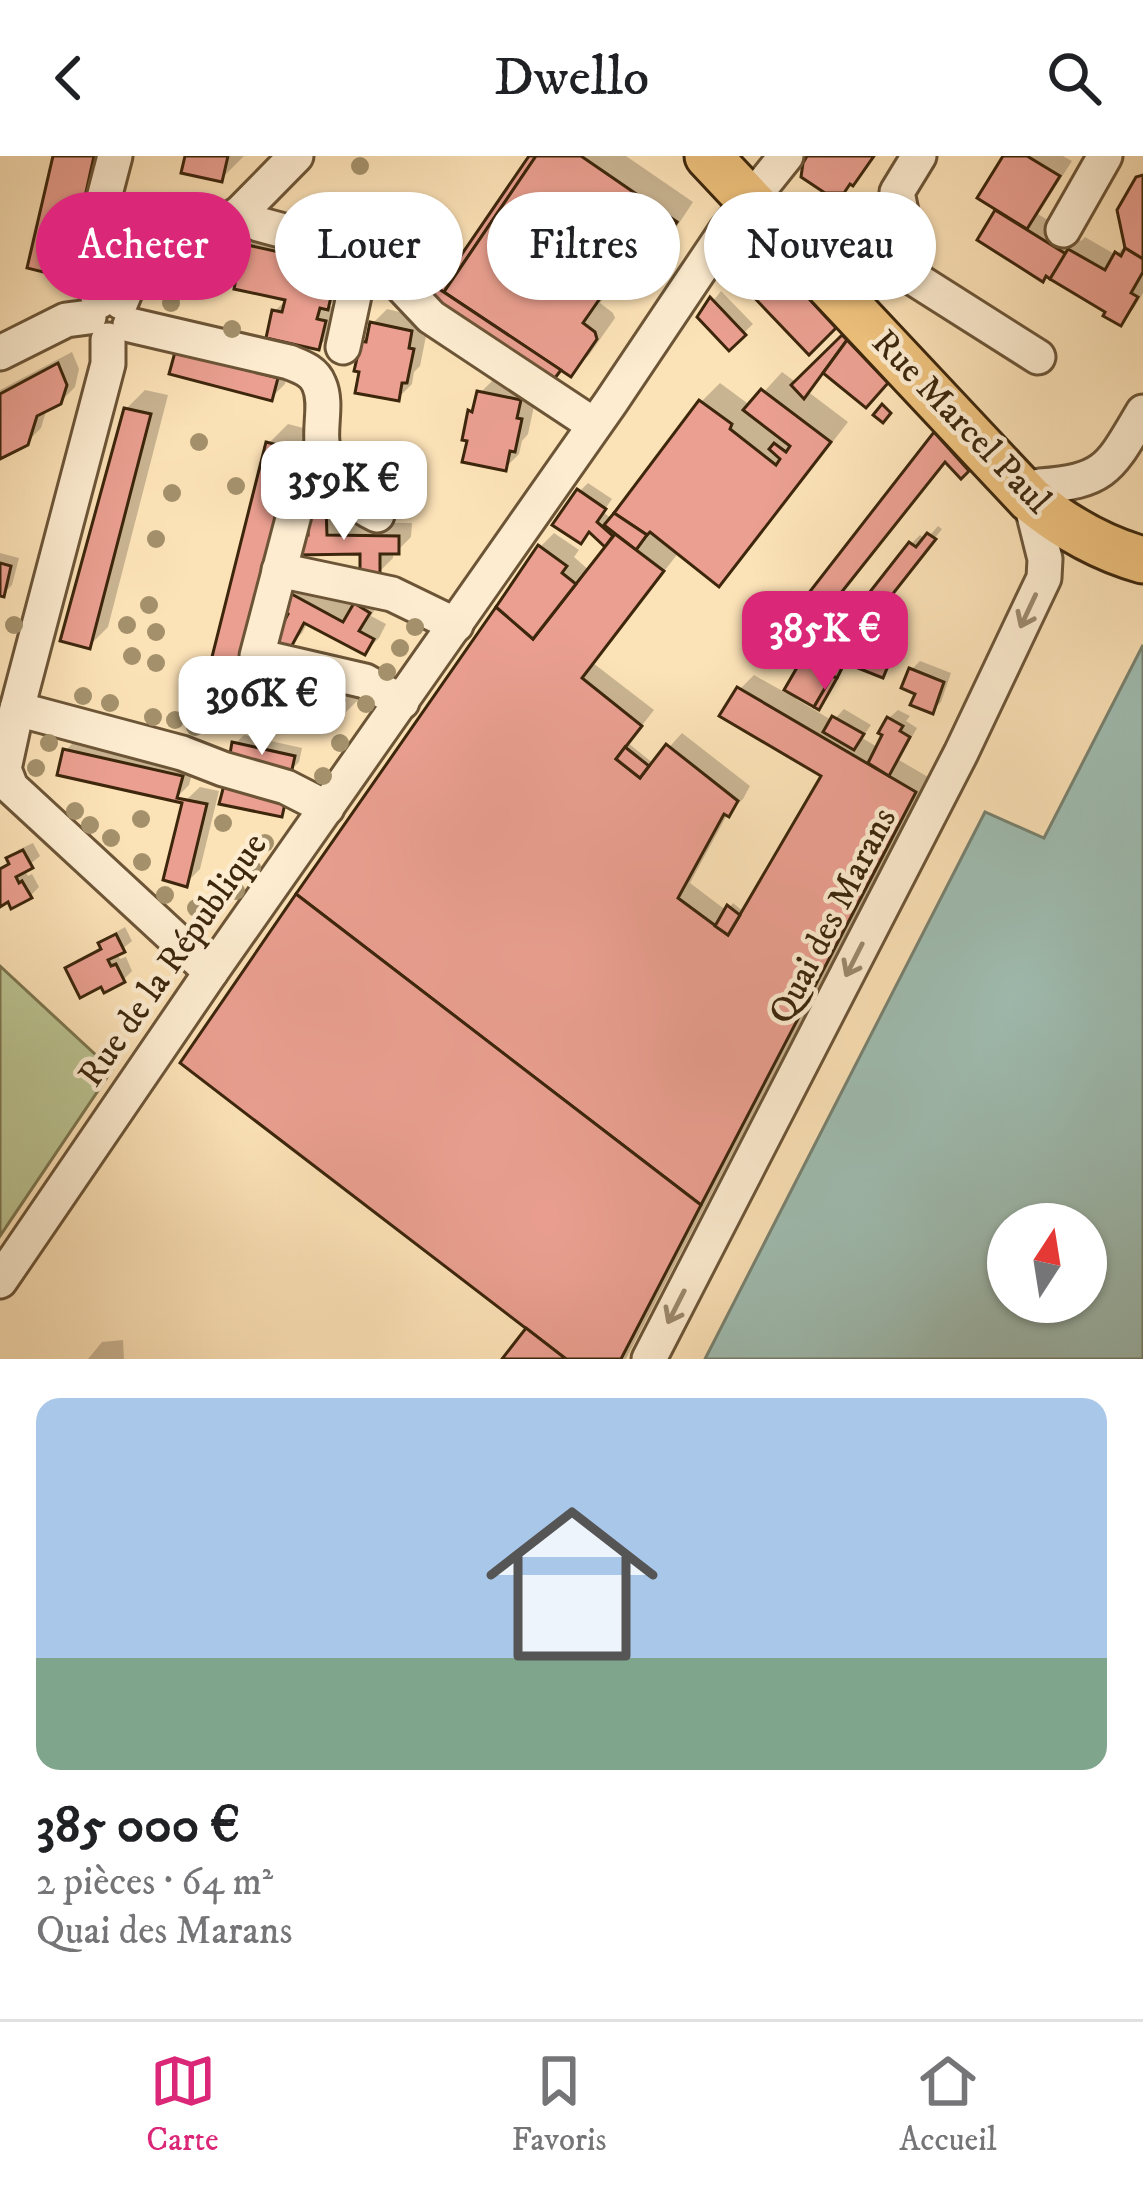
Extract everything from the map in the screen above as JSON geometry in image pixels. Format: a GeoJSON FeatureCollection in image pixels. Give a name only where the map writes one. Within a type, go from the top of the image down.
{"type":"FeatureCollection","features":[{"type":"Feature","properties":{"kind":"main road","name":"Rue Marcel Paul"},"geometry":{"type":"LineString","coordinates":[[708,156],[758,175],[1054,519],[1117,553],[1143,558]]}},
{"type":"Feature","properties":{"kind":"street"},"geometry":{"type":"LineString","coordinates":[[115,156],[88,260],[88,271],[109,317],[108,364],[4,770],[11,787],[212,972]]}},
{"type":"Feature","properties":{"kind":"street"},"geometry":{"type":"LineString","coordinates":[[251,202],[296,156]]}},
{"type":"Feature","properties":{"kind":"street"},"geometry":{"type":"LineString","coordinates":[[919,156],[897,192],[915,279],[1038,357]]}},
{"type":"Feature","properties":{"kind":"street"},"geometry":{"type":"LineString","coordinates":[[1063,230],[1105,156]]}},
{"type":"Feature","properties":{"kind":"street","name":"Rue de la République"},"geometry":{"type":"LineString","coordinates":[[0,1281],[594,425],[725,232],[758,175]]}},
{"type":"Feature","properties":{"kind":"street"},"geometry":{"type":"LineString","coordinates":[[343,347],[358,278],[370,268],[397,281],[431,317],[594,425]]}},
{"type":"Feature","properties":{"kind":"street"},"geometry":{"type":"LineString","coordinates":[[109,317],[119,300]]}},
{"type":"Feature","properties":{"kind":"street"},"geometry":{"type":"LineString","coordinates":[[0,353],[65,320],[109,317],[310,371],[320,385],[322,444],[295,511],[257,656],[365,681],[402,702]]}},
{"type":"Feature","properties":{"kind":"street"},"geometry":{"type":"LineString","coordinates":[[1035,493],[1091,478],[1108,465],[1143,412]]}},
{"type":"Feature","properties":{"kind":"street"},"geometry":{"type":"LineString","coordinates":[[322,444],[337,485],[359,507],[377,515]]}},
{"type":"Feature","properties":{"kind":"street","name":"Quai des Marans"},"geometry":{"type":"LineString","coordinates":[[650,1359],[961,753],[1044,578],[1035,493]]}},
{"type":"Feature","properties":{"kind":"street"},"geometry":{"type":"LineString","coordinates":[[279,570],[392,594],[456,625]]}},
{"type":"Feature","properties":{"kind":"street"},"geometry":{"type":"LineString","coordinates":[[17,709],[182,753],[286,787],[327,808]]}},
{"type":"Feature","properties":{"kind":"green space"},"geometry":{"type":"Polygon","coordinates":[[[0,966],[112,1070],[0,1236],[0,966]]]}},
{"type":"Feature","properties":{"kind":"water"},"geometry":{"type":"Polygon","coordinates":[[[1143,645],[1143,1359],[705,1359],[985,812],[1044,838],[1143,645]]]}},
{"type":"Feature","properties":{"kind":"building"},"geometry":{"type":"Polygon","coordinates":[[[53,156],[94,156],[86,192],[45,192],[53,156]]]}},
{"type":"Feature","properties":{"kind":"building"},"geometry":{"type":"Polygon","coordinates":[[[185,156],[228,156],[222,182],[181,173],[185,156]]]}},
{"type":"Feature","properties":{"kind":"building"},"geometry":{"type":"Polygon","coordinates":[[[529,156],[536,156],[512,192],[504,192],[529,156]]]}},
{"type":"Feature","properties":{"kind":"building"},"geometry":{"type":"Polygon","coordinates":[[[536,156],[581,156],[633,192],[512,192],[536,156]]]}},
{"type":"Feature","properties":{"kind":"building"},"geometry":{"type":"Polygon","coordinates":[[[807,156],[874,156],[845,192],[824,192],[801,177],[807,156]]]}},
{"type":"Feature","properties":{"kind":"building"},"geometry":{"type":"Polygon","coordinates":[[[1003,156],[1027,156],[1060,176],[1027,229],[977,198],[1003,156]]]}},
{"type":"Feature","properties":{"kind":"building"},"geometry":{"type":"Polygon","coordinates":[[[1143,175],[1143,259],[1125,248],[1117,210],[1136,177],[1143,175]]]}},
{"type":"Feature","properties":{"kind":"building"},"geometry":{"type":"Polygon","coordinates":[[[995,210],[1066,254],[1050,279],[1046,276],[1043,282],[977,240],[995,210]]]}},
{"type":"Feature","properties":{"kind":"building"},"geometry":{"type":"Polygon","coordinates":[[[487,217],[487,228],[463,264],[463,252],[487,217]]]}},
{"type":"Feature","properties":{"kind":"building"},"geometry":{"type":"Polygon","coordinates":[[[487,228],[487,300],[599,300],[583,323],[597,339],[571,377],[456,300],[463,300],[463,264],[487,228]]]}},
{"type":"Feature","properties":{"kind":"building"},"geometry":{"type":"Polygon","coordinates":[[[36,229],[36,270],[27,268],[36,229]]]}},
{"type":"Feature","properties":{"kind":"building"},"geometry":{"type":"Polygon","coordinates":[[[251,246],[275,251],[275,298],[251,293],[251,246]]]}},
{"type":"Feature","properties":{"kind":"building"},"geometry":{"type":"Polygon","coordinates":[[[1125,248],[1143,259],[1143,272],[1131,293],[1138,297],[1121,326],[1050,279],[1068,249],[1105,270],[1115,252],[1121,256],[1125,248]]]}},
{"type":"Feature","properties":{"kind":"building"},"geometry":{"type":"Polygon","coordinates":[[[285,300],[330,300],[328,310],[320,308],[317,319],[326,321],[319,350],[266,338],[272,310],[282,312],[285,300]]]}},
{"type":"Feature","properties":{"kind":"building"},"geometry":{"type":"Polygon","coordinates":[[[456,300],[561,370],[549,386],[422,302],[456,300]]]}},
{"type":"Feature","properties":{"kind":"building"},"geometry":{"type":"Polygon","coordinates":[[[713,300],[746,335],[729,351],[697,317],[713,300]]]}},
{"type":"Feature","properties":{"kind":"building"},"geometry":{"type":"Polygon","coordinates":[[[756,300],[810,300],[836,328],[809,355],[756,300]]]}},
{"type":"Feature","properties":{"kind":"building"},"geometry":{"type":"Polygon","coordinates":[[[370,322],[412,331],[409,348],[414,349],[399,401],[355,393],[359,372],[354,371],[370,322]]]}},
{"type":"Feature","properties":{"kind":"building"},"geometry":{"type":"Polygon","coordinates":[[[842,335],[847,340],[804,399],[791,385],[842,335]]]}},
{"type":"Feature","properties":{"kind":"building"},"geometry":{"type":"Polygon","coordinates":[[[847,340],[888,383],[866,408],[823,373],[847,340]]]}},
{"type":"Feature","properties":{"kind":"building"},"geometry":{"type":"Polygon","coordinates":[[[175,352],[260,369],[259,373],[278,378],[272,401],[169,374],[175,352]]]}},
{"type":"Feature","properties":{"kind":"building"},"geometry":{"type":"Polygon","coordinates":[[[58,363],[67,385],[61,404],[37,416],[28,445],[0,459],[0,394],[58,363]]]}},
{"type":"Feature","properties":{"kind":"building"},"geometry":{"type":"Polygon","coordinates":[[[761,389],[831,442],[719,587],[650,532],[647,535],[614,513],[699,400],[776,465],[780,459],[769,449],[774,443],[786,452],[790,446],[743,410],[761,389]]]}},
{"type":"Feature","properties":{"kind":"building"},"geometry":{"type":"Polygon","coordinates":[[[477,391],[521,400],[517,418],[522,419],[506,471],[462,462],[468,410],[472,412],[477,391]]]}},
{"type":"Feature","properties":{"kind":"building"},"geometry":{"type":"Polygon","coordinates":[[[882,404],[891,413],[883,423],[873,415],[882,404]]]}},
{"type":"Feature","properties":{"kind":"building"},"geometry":{"type":"Polygon","coordinates":[[[124,408],[151,414],[90,649],[60,641],[124,408]]]}},
{"type":"Feature","properties":{"kind":"building"},"geometry":{"type":"Polygon","coordinates":[[[934,432],[969,471],[961,479],[945,462],[825,613],[864,630],[851,645],[787,621],[934,432]]]}},
{"type":"Feature","properties":{"kind":"building"},"geometry":{"type":"Polygon","coordinates":[[[266,442],[294,449],[237,674],[344,700],[340,722],[231,697],[234,684],[207,677],[266,442]]]}},
{"type":"Feature","properties":{"kind":"building"},"geometry":{"type":"Polygon","coordinates":[[[577,489],[606,509],[597,522],[613,536],[605,547],[589,532],[581,544],[552,525],[577,489]]]}},
{"type":"Feature","properties":{"kind":"building"},"geometry":{"type":"Polygon","coordinates":[[[308,506],[326,507],[327,535],[399,536],[399,554],[380,554],[380,575],[360,575],[360,554],[295,555],[295,535],[308,535],[308,506]]]}},
{"type":"Feature","properties":{"kind":"building"},"geometry":{"type":"Polygon","coordinates":[[[614,513],[647,535],[636,550],[604,525],[614,513]]]}},
{"type":"Feature","properties":{"kind":"building"},"geometry":{"type":"Polygon","coordinates":[[[927,533],[936,539],[877,614],[862,602],[909,542],[916,547],[927,533]]]}},
{"type":"Feature","properties":{"kind":"building"},"geometry":{"type":"Polygon","coordinates":[[[615,534],[664,571],[582,678],[642,726],[616,759],[640,778],[666,744],[738,801],[729,817],[724,814],[678,898],[728,935],[821,776],[719,716],[737,687],[916,792],[701,1205],[296,894],[496,607],[533,639],[615,534]]]}},
{"type":"Feature","properties":{"kind":"building"},"geometry":{"type":"Polygon","coordinates":[[[538,545],[567,566],[562,573],[576,584],[533,639],[496,607],[538,545]]]}},
{"type":"Feature","properties":{"kind":"building"},"geometry":{"type":"Polygon","coordinates":[[[0,563],[11,566],[4,597],[0,596],[0,563]]]}},
{"type":"Feature","properties":{"kind":"building"},"geometry":{"type":"Polygon","coordinates":[[[286,591],[343,622],[354,603],[370,613],[359,631],[374,639],[365,655],[304,623],[289,651],[273,642],[288,614],[277,607],[286,591]]]}},
{"type":"Feature","properties":{"kind":"building"},"geometry":{"type":"Polygon","coordinates":[[[810,645],[844,664],[814,707],[784,690],[810,645]]]}},
{"type":"Feature","properties":{"kind":"building"},"geometry":{"type":"Polygon","coordinates":[[[861,650],[890,661],[883,678],[855,667],[861,650]]]}},
{"type":"Feature","properties":{"kind":"building"},"geometry":{"type":"Polygon","coordinates":[[[909,668],[944,682],[933,714],[910,705],[915,694],[901,688],[909,668]]]}},
{"type":"Feature","properties":{"kind":"building"},"geometry":{"type":"Polygon","coordinates":[[[832,676],[837,678],[819,710],[814,707],[832,676]]]}},
{"type":"Feature","properties":{"kind":"building"},"geometry":{"type":"Polygon","coordinates":[[[832,716],[864,734],[854,750],[823,732],[832,716]]]}},
{"type":"Feature","properties":{"kind":"building"},"geometry":{"type":"Polygon","coordinates":[[[887,717],[903,726],[900,731],[910,737],[889,776],[868,763],[887,717]]]}},
{"type":"Feature","properties":{"kind":"building"},"geometry":{"type":"Polygon","coordinates":[[[232,742],[295,756],[291,774],[229,760],[232,742]]]}},
{"type":"Feature","properties":{"kind":"building"},"geometry":{"type":"Polygon","coordinates":[[[625,747],[649,766],[640,778],[616,759],[625,747]]]}},
{"type":"Feature","properties":{"kind":"building"},"geometry":{"type":"Polygon","coordinates":[[[63,749],[183,776],[177,798],[207,804],[187,887],[163,880],[182,803],[57,775],[63,749]]]}},
{"type":"Feature","properties":{"kind":"building"},"geometry":{"type":"Polygon","coordinates":[[[224,785],[286,799],[282,817],[219,804],[224,785]]]}},
{"type":"Feature","properties":{"kind":"building"},"geometry":{"type":"Polygon","coordinates":[[[23,850],[33,868],[16,877],[32,898],[11,909],[8,902],[0,907],[0,869],[9,864],[6,858],[23,850]]]}},
{"type":"Feature","properties":{"kind":"building"},"geometry":{"type":"Polygon","coordinates":[[[296,894],[701,1205],[621,1359],[566,1359],[180,1063],[296,894]]]}},
{"type":"Feature","properties":{"kind":"building"},"geometry":{"type":"Polygon","coordinates":[[[727,905],[740,915],[728,935],[715,926],[727,905]]]}},
{"type":"Feature","properties":{"kind":"building"},"geometry":{"type":"Polygon","coordinates":[[[116,934],[125,952],[108,960],[111,966],[116,964],[125,982],[80,998],[65,968],[101,949],[98,943],[116,934]]]}},
{"type":"Feature","properties":{"kind":"building"},"geometry":{"type":"Polygon","coordinates":[[[526,1328],[566,1359],[502,1359],[526,1328]]]}}]}
